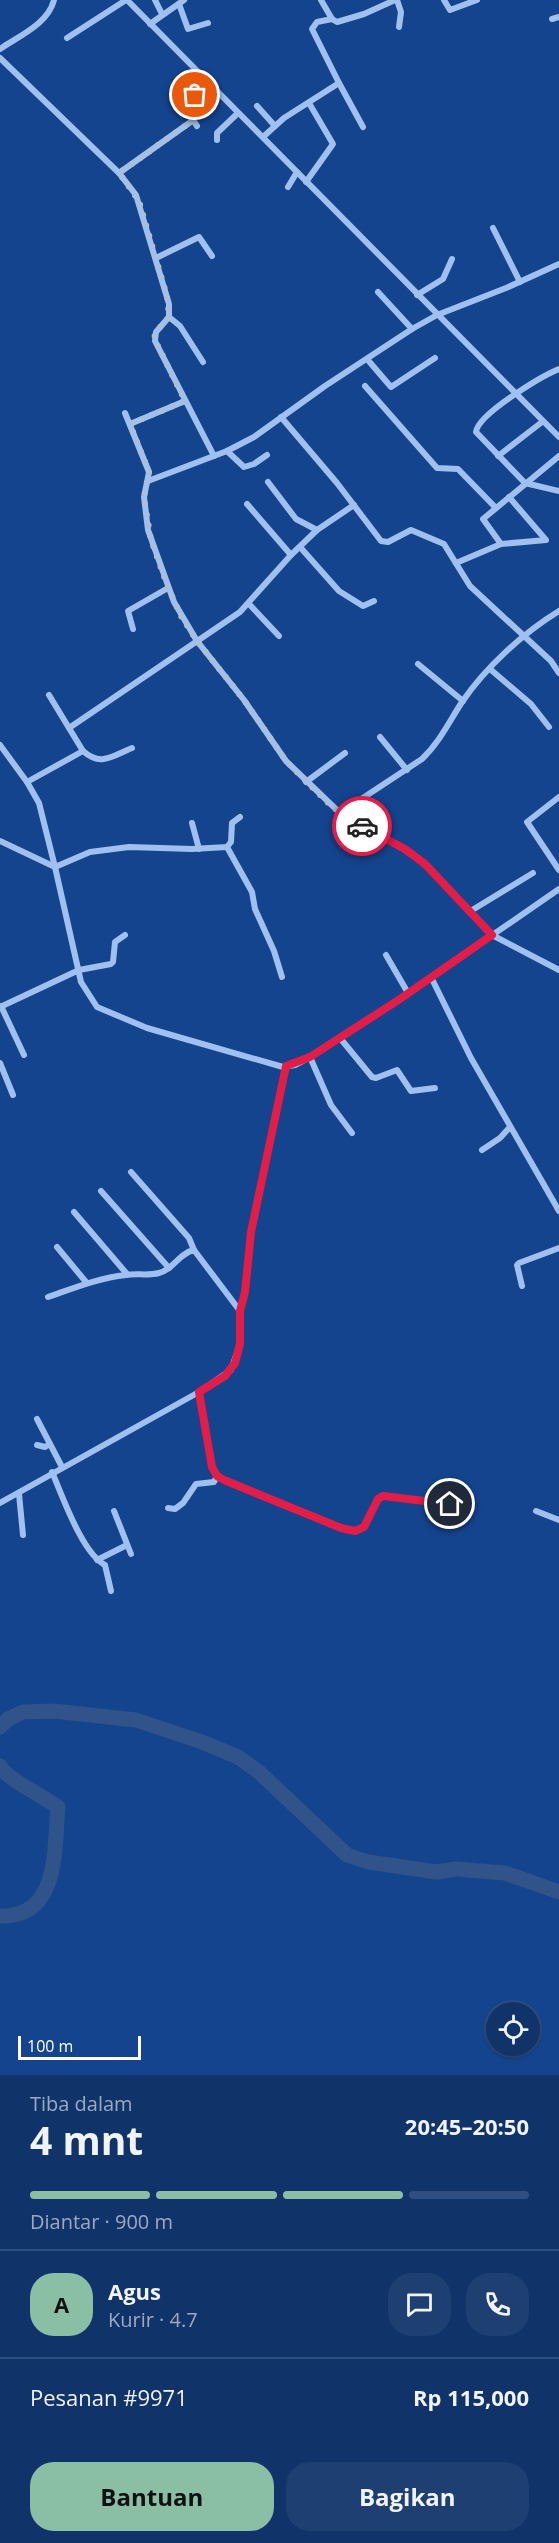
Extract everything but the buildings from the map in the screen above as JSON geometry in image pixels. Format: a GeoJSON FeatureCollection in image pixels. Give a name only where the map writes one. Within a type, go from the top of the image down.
{"type":"FeatureCollection","features":[{"type":"Feature","properties":{"kind":"street"},"geometry":{"type":"LineString","coordinates":[[0,49],[44,18],[51,11],[54,0]]}},
{"type":"Feature","properties":{"kind":"street"},"geometry":{"type":"LineString","coordinates":[[67,38],[127,0],[559,437]]}},
{"type":"Feature","properties":{"kind":"street"},"geometry":{"type":"LineString","coordinates":[[155,0],[162,14]]}},
{"type":"Feature","properties":{"kind":"street"},"geometry":{"type":"LineString","coordinates":[[321,0],[332,19]]}},
{"type":"Feature","properties":{"kind":"street"},"geometry":{"type":"LineString","coordinates":[[363,127],[312,29],[317,22],[332,19],[341,22],[396,0],[401,12],[399,27]]}},
{"type":"Feature","properties":{"kind":"street"},"geometry":{"type":"LineString","coordinates":[[444,0],[447,7],[455,10],[477,0]]}},
{"type":"Feature","properties":{"kind":"street"},"geometry":{"type":"LineString","coordinates":[[150,24],[182,2],[188,29],[208,22]]}},
{"type":"Feature","properties":{"kind":"street"},"geometry":{"type":"LineString","coordinates":[[0,58],[119,173],[136,195],[169,304],[169,317],[156,332],[154,338],[214,456]]}},
{"type":"Feature","properties":{"kind":"street"},"geometry":{"type":"LineString","coordinates":[[262,137],[339,83]]}},
{"type":"Feature","properties":{"kind":"street"},"geometry":{"type":"LineString","coordinates":[[119,173],[194,124],[184,102],[211,87]]}},
{"type":"Feature","properties":{"kind":"street"},"geometry":{"type":"LineString","coordinates":[[306,182],[333,144],[309,103]]}},
{"type":"Feature","properties":{"kind":"street"},"geometry":{"type":"LineString","coordinates":[[257,106],[275,126]]}},
{"type":"Feature","properties":{"kind":"street"},"geometry":{"type":"LineString","coordinates":[[217,140],[217,133],[238,113]]}},
{"type":"Feature","properties":{"kind":"street"},"geometry":{"type":"LineString","coordinates":[[288,187],[297,172]]}},
{"type":"Feature","properties":{"kind":"street"},"geometry":{"type":"LineString","coordinates":[[494,228],[520,282]]}},
{"type":"Feature","properties":{"kind":"street"},"geometry":{"type":"LineString","coordinates":[[156,258],[199,237],[212,256]]}},
{"type":"Feature","properties":{"kind":"street"},"geometry":{"type":"LineString","coordinates":[[417,295],[443,279],[452,259]]}},
{"type":"Feature","properties":{"kind":"street"},"geometry":{"type":"LineString","coordinates":[[148,481],[227,451],[254,437],[412,328],[437,315],[559,264]]}},
{"type":"Feature","properties":{"kind":"street"},"geometry":{"type":"LineString","coordinates":[[378,292],[412,328]]}},
{"type":"Feature","properties":{"kind":"street"},"geometry":{"type":"LineString","coordinates":[[169,317],[180,326],[203,362]]}},
{"type":"Feature","properties":{"kind":"street"},"geometry":{"type":"LineString","coordinates":[[367,359],[391,387],[396,386],[435,358]]}},
{"type":"Feature","properties":{"kind":"street"},"geometry":{"type":"LineString","coordinates":[[559,369],[538,378],[516,393],[476,428],[479,437],[525,483],[559,491]]}},
{"type":"Feature","properties":{"kind":"street"},"geometry":{"type":"LineString","coordinates":[[364,386],[437,468],[458,469],[496,508]]}},
{"type":"Feature","properties":{"kind":"street"},"geometry":{"type":"LineString","coordinates":[[130,424],[185,401]]}},
{"type":"Feature","properties":{"kind":"street"},"geometry":{"type":"LineString","coordinates":[[125,413],[148,469],[144,497],[148,530],[168,588],[181,616],[197,641],[244,700],[286,761],[340,813],[405,849],[425,864],[492,935],[559,970]]}},
{"type":"Feature","properties":{"kind":"street"},"geometry":{"type":"LineString","coordinates":[[281,417],[381,541],[388,542],[411,530],[444,544],[470,586],[551,661],[559,673]]}},
{"type":"Feature","properties":{"kind":"street"},"geometry":{"type":"LineString","coordinates":[[498,456],[542,422]]}},
{"type":"Feature","properties":{"kind":"street"},"geometry":{"type":"LineString","coordinates":[[227,451],[244,467],[254,464],[267,455]]}},
{"type":"Feature","properties":{"kind":"street"},"geometry":{"type":"LineString","coordinates":[[501,544],[483,521],[484,517],[559,456]]}},
{"type":"Feature","properties":{"kind":"street"},"geometry":{"type":"LineString","coordinates":[[268,482],[296,519],[317,530]]}},
{"type":"Feature","properties":{"kind":"street"},"geometry":{"type":"LineString","coordinates":[[456,563],[501,544],[546,540],[509,497]]}},
{"type":"Feature","properties":{"kind":"street"},"geometry":{"type":"LineString","coordinates":[[247,504],[291,555]]}},
{"type":"Feature","properties":{"kind":"street"},"geometry":{"type":"LineString","coordinates":[[69,728],[249,604],[291,555],[317,530],[354,505]]}},
{"type":"Feature","properties":{"kind":"street"},"geometry":{"type":"LineString","coordinates":[[300,547],[345,597],[363,606],[374,601]]}},
{"type":"Feature","properties":{"kind":"street"},"geometry":{"type":"LineString","coordinates":[[133,629],[128,610],[168,588]]}},
{"type":"Feature","properties":{"kind":"street"},"geometry":{"type":"LineString","coordinates":[[249,604],[279,636]]}},
{"type":"Feature","properties":{"kind":"street"},"geometry":{"type":"LineString","coordinates":[[340,813],[407,770],[433,748],[463,701],[490,669],[559,610]]}},
{"type":"Feature","properties":{"kind":"street"},"geometry":{"type":"LineString","coordinates":[[418,664],[463,701]]}},
{"type":"Feature","properties":{"kind":"street"},"geometry":{"type":"LineString","coordinates":[[490,669],[531,704],[549,727]]}},
{"type":"Feature","properties":{"kind":"street"},"geometry":{"type":"LineString","coordinates":[[49,695],[83,751],[93,759],[100,761],[132,748]]}},
{"type":"Feature","properties":{"kind":"street"},"geometry":{"type":"LineString","coordinates":[[380,736],[407,770]]}},
{"type":"Feature","properties":{"kind":"street"},"geometry":{"type":"LineString","coordinates":[[0,745],[27,782],[42,810],[79,970],[87,995],[104,1012],[147,1028],[286,1066],[310,1057],[340,1038],[559,890]]}},
{"type":"Feature","properties":{"kind":"street"},"geometry":{"type":"LineString","coordinates":[[27,782],[83,751]]}},
{"type":"Feature","properties":{"kind":"street"},"geometry":{"type":"LineString","coordinates":[[306,782],[345,753]]}},
{"type":"Feature","properties":{"kind":"street"},"geometry":{"type":"LineString","coordinates":[[559,797],[527,822],[559,870]]}},
{"type":"Feature","properties":{"kind":"street"},"geometry":{"type":"LineString","coordinates":[[0,841],[55,867],[90,852],[129,847],[199,849],[227,846],[231,842],[232,823],[240,817]]}},
{"type":"Feature","properties":{"kind":"street"},"geometry":{"type":"LineString","coordinates":[[192,823],[199,849]]}},
{"type":"Feature","properties":{"kind":"street"},"geometry":{"type":"LineString","coordinates":[[227,846],[252,892],[255,909],[279,964],[282,977]]}},
{"type":"Feature","properties":{"kind":"street"},"geometry":{"type":"LineString","coordinates":[[469,912],[532,873]]}},
{"type":"Feature","properties":{"kind":"street"},"geometry":{"type":"LineString","coordinates":[[24,1055],[1,1006],[79,970],[111,964],[114,962],[115,942],[124,935]]}},
{"type":"Feature","properties":{"kind":"street"},"geometry":{"type":"LineString","coordinates":[[386,955],[408,993]]}},
{"type":"Feature","properties":{"kind":"street"},"geometry":{"type":"LineString","coordinates":[[431,977],[471,1058],[559,1211]]}},
{"type":"Feature","properties":{"kind":"street"},"geometry":{"type":"LineString","coordinates":[[340,1038],[372,1077],[376,1078],[397,1070],[411,1091],[435,1088]]}},
{"type":"Feature","properties":{"kind":"street"},"geometry":{"type":"LineString","coordinates":[[310,1057],[331,1105],[352,1133]]}},
{"type":"Feature","properties":{"kind":"street"},"geometry":{"type":"LineString","coordinates":[[0,1063],[13,1095]]}},
{"type":"Feature","properties":{"kind":"street"},"geometry":{"type":"LineString","coordinates":[[0,1503],[199,1392],[225,1376],[235,1363],[240,1344],[240,1311],[245,1292],[251,1232],[286,1066]]}},
{"type":"Feature","properties":{"kind":"street"},"geometry":{"type":"LineString","coordinates":[[482,1150],[500,1138],[510,1127]]}},
{"type":"Feature","properties":{"kind":"street"},"geometry":{"type":"LineString","coordinates":[[131,1172],[189,1238],[194,1250],[240,1311]]}},
{"type":"Feature","properties":{"kind":"street"},"geometry":{"type":"LineString","coordinates":[[101,1191],[169,1268]]}},
{"type":"Feature","properties":{"kind":"street"},"geometry":{"type":"LineString","coordinates":[[74,1212],[127,1274]]}},
{"type":"Feature","properties":{"kind":"street"},"geometry":{"type":"LineString","coordinates":[[57,1247],[86,1282]]}},
{"type":"Feature","properties":{"kind":"street"},"geometry":{"type":"LineString","coordinates":[[522,1286],[517,1265],[559,1248]]}},
{"type":"Feature","properties":{"kind":"street"},"geometry":{"type":"LineString","coordinates":[[48,1297],[86,1282],[127,1274],[159,1274],[186,1252],[194,1250]]}},
{"type":"Feature","properties":{"kind":"street"},"geometry":{"type":"LineString","coordinates":[[199,1392],[212,1467],[217,1476],[341,1528],[355,1531],[364,1527],[378,1499],[383,1496],[450,1504]]}},
{"type":"Feature","properties":{"kind":"street"},"geometry":{"type":"LineString","coordinates":[[37,1419],[62,1467]]}},
{"type":"Feature","properties":{"kind":"street"},"geometry":{"type":"LineString","coordinates":[[37,1444],[45,1447],[50,1444]]}},
{"type":"Feature","properties":{"kind":"street"},"geometry":{"type":"LineString","coordinates":[[52,1472],[96,1560],[105,1565],[111,1590]]}},
{"type":"Feature","properties":{"kind":"street"},"geometry":{"type":"LineString","coordinates":[[168,1508],[175,1509],[183,1503],[196,1484],[214,1482],[217,1476]]}},
{"type":"Feature","properties":{"kind":"street"},"geometry":{"type":"LineString","coordinates":[[19,1494],[23,1535]]}},
{"type":"Feature","properties":{"kind":"street"},"geometry":{"type":"LineString","coordinates":[[114,1511],[131,1554]]}},
{"type":"Feature","properties":{"kind":"street"},"geometry":{"type":"LineString","coordinates":[[536,1511],[559,1520]]}},
{"type":"Feature","properties":{"kind":"street"},"geometry":{"type":"LineString","coordinates":[[96,1560],[127,1545]]}},
{"type":"Feature","properties":{"kind":"waterway"},"geometry":{"type":"LineString","coordinates":[[0,1727],[8,1719],[23,1712],[54,1711],[136,1720],[202,1742],[238,1757],[259,1772],[347,1855],[368,1862],[437,1872],[456,1869],[505,1873],[559,1892]]}},
{"type":"Feature","properties":{"kind":"waterway"},"geometry":{"type":"LineString","coordinates":[[0,1766],[4,1772],[18,1782],[58,1807],[54,1860],[44,1893],[34,1906],[20,1914],[0,1916]]}},
{"type":"Feature","properties":{"kind":"way so far"},"geometry":{"type":"LineString","coordinates":[[195,95],[184,102],[192,121],[119,173],[139,201],[169,304],[168,320],[156,332],[154,338],[185,401],[130,424],[149,472],[144,497],[148,530],[174,602],[197,641],[244,700],[294,771],[340,813],[362,826]]}},
{"type":"Feature","properties":{"kind":"route"},"geometry":{"type":"LineString","coordinates":[[362,826],[405,849],[425,864],[492,935],[400,999],[310,1057],[296,1065],[286,1066],[251,1232],[245,1292],[240,1311],[240,1344],[235,1363],[225,1376],[199,1392],[212,1467],[217,1476],[224,1480],[341,1528],[355,1531],[364,1527],[378,1499],[383,1496],[390,1495],[450,1504]]}}]}
